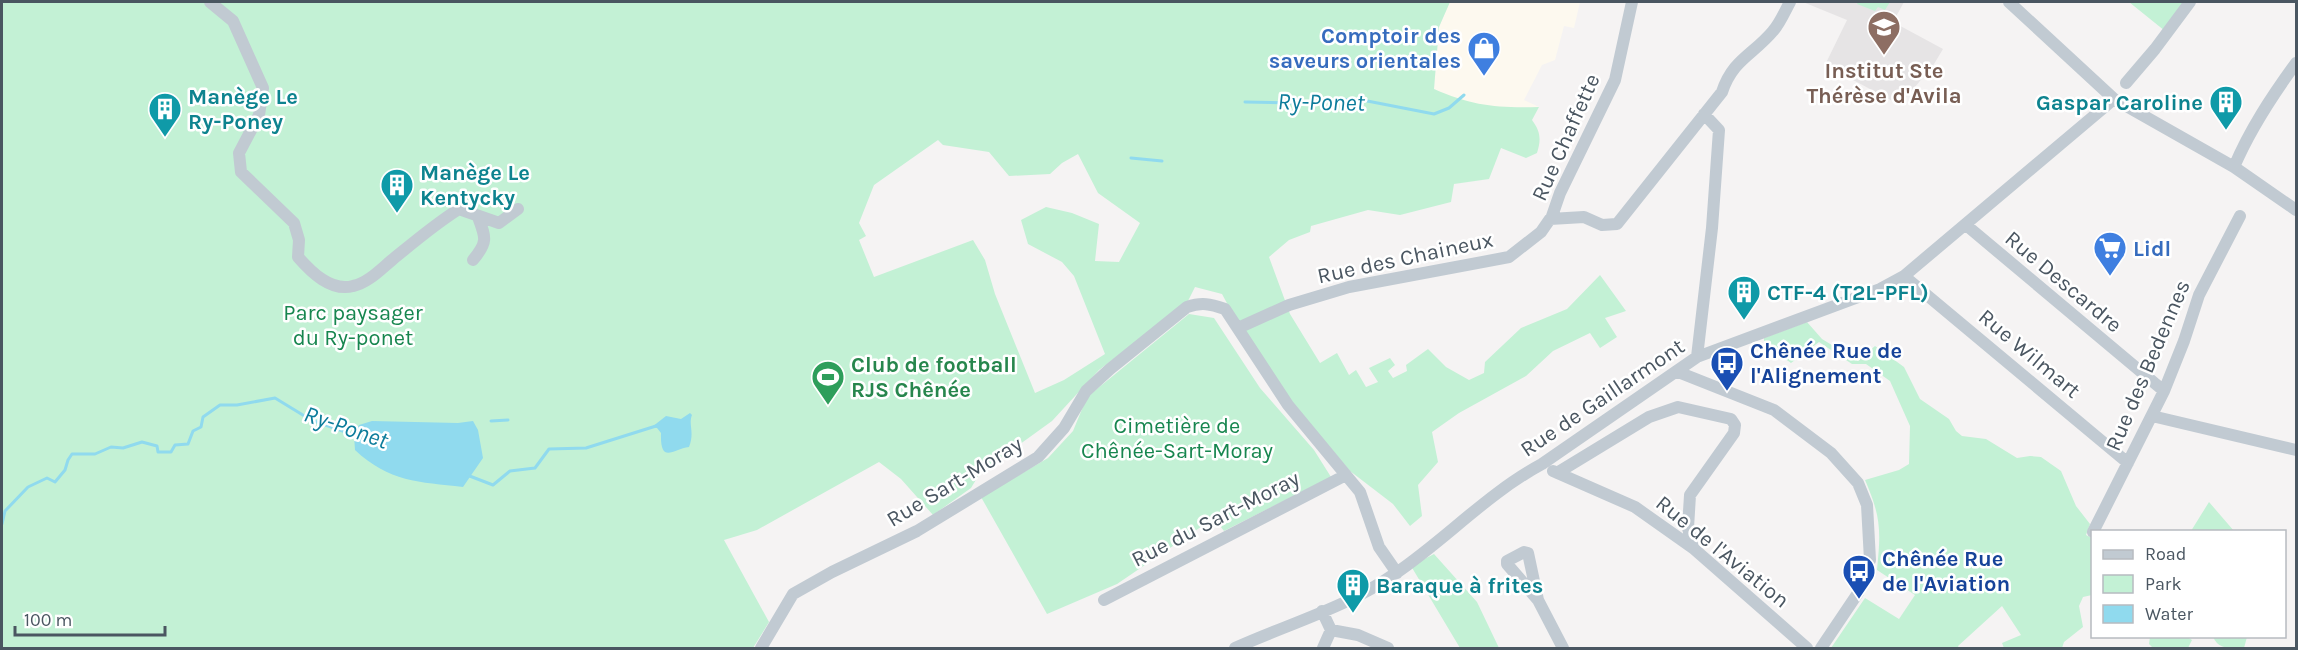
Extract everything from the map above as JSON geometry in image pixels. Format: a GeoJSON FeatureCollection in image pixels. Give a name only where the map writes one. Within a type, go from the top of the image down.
{"type":"FeatureCollection","features":[{"type":"Feature","properties":{"kind":"street"},"geometry":{"type":"LineString","coordinates":[[210,2],[233,21],[263,88],[259,115],[239,153],[241,172],[294,223],[299,240],[298,257],[311,273],[328,283],[352,287],[369,279],[442,219],[459,209],[499,223],[518,209]]}},
{"type":"Feature","properties":{"kind":"street","name":"Rue Chaffette"},"geometry":{"type":"LineString","coordinates":[[1551,219],[1560,193],[1616,80],[1632,2]]}},
{"type":"Feature","properties":{"kind":"street"},"geometry":{"type":"LineString","coordinates":[[1551,219],[1584,218],[1602,225],[1617,224],[1722,92],[1727,76],[1774,30],[1790,2]]}},
{"type":"Feature","properties":{"kind":"street"},"geometry":{"type":"LineString","coordinates":[[2009,2],[2114,99],[2234,167],[2296,210]]}},
{"type":"Feature","properties":{"kind":"street"},"geometry":{"type":"LineString","coordinates":[[2127,83],[2156,49],[2190,2]]}},
{"type":"Feature","properties":{"kind":"street"},"geometry":{"type":"LineString","coordinates":[[2234,167],[2258,119],[2296,63]]}},
{"type":"Feature","properties":{"kind":"street","name":"Rue de Gaillarmont"},"geometry":{"type":"LineString","coordinates":[[1235,648],[1367,592],[1397,573],[1476,508],[1697,357],[1880,289],[1904,276],[2114,99]]}},
{"type":"Feature","properties":{"kind":"street"},"geometry":{"type":"LineString","coordinates":[[1697,357],[1712,228],[1719,130],[1704,114]]}},
{"type":"Feature","properties":{"kind":"street","name":"Rue des Bedennes"},"geometry":{"type":"LineString","coordinates":[[2094,530],[2164,391],[2199,295],[2240,216]]}},
{"type":"Feature","properties":{"kind":"street"},"geometry":{"type":"LineString","coordinates":[[473,260],[483,248],[484,234],[478,217]]}},
{"type":"Feature","properties":{"kind":"street","name":"Rue des Chaineux"},"geometry":{"type":"LineString","coordinates":[[1241,326],[1289,305],[1349,287],[1509,257],[1541,232],[1551,219]]}},
{"type":"Feature","properties":{"kind":"street","name":"Rue Descardre"},"geometry":{"type":"LineString","coordinates":[[1966,225],[2164,391]]}},
{"type":"Feature","properties":{"kind":"street","name":"Rue Wilmart"},"geometry":{"type":"LineString","coordinates":[[1904,276],[2128,463]]}},
{"type":"Feature","properties":{"kind":"street","name":"Rue Sart-Moray"},"geometry":{"type":"LineString","coordinates":[[761,648],[793,594],[832,572],[917,531],[1038,457],[1064,428],[1086,391],[1187,307],[1207,303],[1225,309],[1241,326],[1288,405],[1360,492],[1379,547],[1397,573]]}},
{"type":"Feature","properties":{"kind":"street"},"geometry":{"type":"LineString","coordinates":[[1678,372],[1774,410],[1831,453],[1858,483],[1867,505],[1870,560],[1858,593],[1821,648]]}},
{"type":"Feature","properties":{"kind":"street"},"geometry":{"type":"LineString","coordinates":[[1557,473],[1649,417],[1678,407],[1731,419],[1735,425],[1734,433],[1690,495],[1688,528],[1693,548]]}},
{"type":"Feature","properties":{"kind":"street"},"geometry":{"type":"LineString","coordinates":[[2152,416],[2296,450]]}},
{"type":"Feature","properties":{"kind":"street","name":"Rue de l'Aviation"},"geometry":{"type":"LineString","coordinates":[[1542,464],[1557,473],[1635,507],[1693,548],[1807,648]]}},
{"type":"Feature","properties":{"kind":"street","name":"Rue du Sart-Moray"},"geometry":{"type":"LineString","coordinates":[[1104,600],[1346,475]]}},
{"type":"Feature","properties":{"kind":"street"},"geometry":{"type":"LineString","coordinates":[[1538,600],[1563,648]]}},
{"type":"Feature","properties":{"kind":"street"},"geometry":{"type":"LineString","coordinates":[[1322,611],[1331,630],[1323,648]]}},
{"type":"Feature","properties":{"kind":"street"},"geometry":{"type":"LineString","coordinates":[[1331,630],[1358,635],[1388,648]]}},
{"type":"Feature","properties":{"kind":"shaded area"},"geometry":{"type":"Polygon","coordinates":[[[1450,2],[1580,2],[1574,28],[1564,26],[1555,60],[1542,65],[1524,100],[1539,107],[1501,108],[1463,102],[1434,89],[1439,27],[1450,2]]]}},
{"type":"Feature","properties":{"kind":"shaded area","name":"Institut Ste Thérèse d'Avila"},"geometry":{"type":"Polygon","coordinates":[[[1803,2],[1904,2],[1893,22],[1943,49],[1934,64],[1900,105],[1825,65],[1847,20],[1803,2]]]}},
{"type":"Feature","properties":{"kind":"green space","name":"Parc paysager du Ry-ponet"},"geometry":{"type":"Polygon","coordinates":[[[2,2],[1450,2],[1439,27],[1434,89],[1485,105],[1539,107],[1532,120],[1539,136],[1537,153],[1526,158],[1501,148],[1489,179],[1454,184],[1451,202],[1400,215],[1368,210],[1311,226],[1310,232],[1289,240],[1269,257],[1290,314],[1320,363],[1337,353],[1349,375],[1356,370],[1366,387],[1378,382],[1369,368],[1390,358],[1395,365],[1388,371],[1393,378],[1407,371],[1406,365],[1428,349],[1446,367],[1469,380],[1484,373],[1485,362],[1521,328],[1567,309],[1600,275],[1626,311],[1605,318],[1617,337],[1600,348],[1590,333],[1553,351],[1526,376],[1459,413],[1432,432],[1438,462],[1418,485],[1422,516],[1410,526],[1393,504],[1350,471],[1291,402],[1236,320],[1222,294],[1195,287],[1187,303],[1099,370],[1052,421],[980,473],[971,488],[933,515],[901,479],[879,462],[757,530],[724,540],[769,622],[753,648],[2,648],[2,2]],[[938,140],[874,185],[859,223],[866,236],[859,240],[874,277],[973,240],[985,260],[995,294],[1035,393],[1064,380],[1105,354],[1074,276],[1062,262],[1028,244],[1021,220],[1046,207],[1072,213],[1099,224],[1095,261],[1119,262],[1140,223],[1098,193],[1078,154],[1062,163],[1050,174],[1009,176],[989,152],[943,145],[938,140]]]}},
{"type":"Feature","properties":{"kind":"green space"},"geometry":{"type":"Polygon","coordinates":[[[1858,2],[1890,2],[1885,10],[1878,7],[1875,11],[1857,4],[1858,2]]]}},
{"type":"Feature","properties":{"kind":"green space"},"geometry":{"type":"Polygon","coordinates":[[[2129,2],[2185,2],[2165,31],[2129,2]]]}},
{"type":"Feature","properties":{"kind":"green space","name":"Cimetière de Chênée-Sart-Moray"},"geometry":{"type":"Polygon","coordinates":[[[1189,314],[1214,318],[1260,388],[1314,450],[1331,477],[1224,531],[1214,518],[1117,584],[1047,614],[981,497],[1048,458],[1073,431],[1087,397],[1189,314]]]}},
{"type":"Feature","properties":{"kind":"green space"},"geometry":{"type":"Polygon","coordinates":[[[1807,322],[1822,339],[1858,361],[1875,346],[1904,367],[1920,399],[1949,419],[1962,436],[1986,439],[2017,458],[2041,457],[2061,471],[2076,506],[2090,524],[2086,535],[2091,538],[2091,595],[2083,597],[2079,606],[2083,627],[2064,642],[2062,648],[2004,648],[2002,643],[2021,635],[2002,606],[1958,646],[1959,648],[1831,648],[1865,598],[1899,619],[1915,595],[1877,570],[1879,544],[1877,514],[1865,480],[1899,470],[1909,464],[1910,426],[1890,381],[1866,364],[1852,364],[1819,342],[1791,363],[1764,344],[1764,338],[1807,322]]]}},
{"type":"Feature","properties":{"kind":"green space"},"geometry":{"type":"Polygon","coordinates":[[[2209,502],[2233,530],[2192,530],[2209,502]]]}},
{"type":"Feature","properties":{"kind":"green space"},"geometry":{"type":"Polygon","coordinates":[[[1434,554],[1477,602],[1499,648],[1460,648],[1411,566],[1434,554]]]}},
{"type":"Feature","properties":{"kind":"green space"},"geometry":{"type":"Polygon","coordinates":[[[2150,638],[2189,638],[2192,640],[2188,648],[2153,648],[2149,644],[2150,638]]]}},
{"type":"Feature","properties":{"kind":"green space"},"geometry":{"type":"Polygon","coordinates":[[[2214,638],[2247,638],[2244,648],[2226,647],[2214,638]]]}},
{"type":"Feature","properties":{"kind":"water"},"geometry":{"type":"Polygon","coordinates":[[[690,413],[692,415],[689,447],[665,452],[661,443],[661,433],[657,428],[652,427],[666,416],[681,419],[690,413]]]}},
{"type":"Feature","properties":{"kind":"water"},"geometry":{"type":"Polygon","coordinates":[[[372,421],[458,423],[473,421],[478,430],[483,458],[463,487],[405,479],[380,469],[355,450],[354,435],[359,425],[372,421]]]}},
{"type":"Feature","properties":{"kind":"waterway","name":"Ry-Ponet"},"geometry":{"type":"LineString","coordinates":[[1245,102],[1294,103],[1357,99],[1434,114],[1449,108],[1464,95]]}},
{"type":"Feature","properties":{"kind":"waterway","name":"Ry-Ponet"},"geometry":{"type":"LineString","coordinates":[[1131,158],[1162,161]]}},
{"type":"Feature","properties":{"kind":"waterway","name":"Ry-Ponet"},"geometry":{"type":"LineString","coordinates":[[2,524],[5,511],[28,487],[47,478],[55,482],[65,470],[72,454],[95,454],[111,447],[123,448],[142,442],[157,446],[158,452],[171,452],[175,445],[188,444],[193,431],[201,427],[203,417],[220,405],[237,405],[275,398],[311,420],[357,436]]}},
{"type":"Feature","properties":{"kind":"waterway","name":"Ry-Ponet"},"geometry":{"type":"LineString","coordinates":[[491,421],[508,420]]}},
{"type":"Feature","properties":{"kind":"waterway","name":"Ry-Ponet"},"geometry":{"type":"LineString","coordinates":[[467,475],[493,485],[510,471],[535,468],[549,449],[586,448],[656,426]]}},
{"type":"Feature","properties":{"kind":"place","name":"Institut Ste Thérèse d'Avila"},"geometry":{"type":"Point","coordinates":[1884,56]}},
{"type":"Feature","properties":{"kind":"place","name":"Comptoir des saveurs orientales"},"geometry":{"type":"Point","coordinates":[1484,77]}},
{"type":"Feature","properties":{"kind":"place","name":"Gaspar Caroline"},"geometry":{"type":"Point","coordinates":[2226,131]}},
{"type":"Feature","properties":{"kind":"place","name":"Manège Le Ry-Poney"},"geometry":{"type":"Point","coordinates":[165,138]}},
{"type":"Feature","properties":{"kind":"place","name":"Manège Le Kentycky"},"geometry":{"type":"Point","coordinates":[397,214]}},
{"type":"Feature","properties":{"kind":"place","name":"Lidl"},"geometry":{"type":"Point","coordinates":[2110,277]}},
{"type":"Feature","properties":{"kind":"place","name":"CTF-4 (T2L-PFL)"},"geometry":{"type":"Point","coordinates":[1744,321]}},
{"type":"Feature","properties":{"kind":"place","name":"Chênée Rue de l'Alignement"},"geometry":{"type":"Point","coordinates":[1727,392]}},
{"type":"Feature","properties":{"kind":"place","name":"Club de football RJS Chênée"},"geometry":{"type":"Point","coordinates":[828,406]}},
{"type":"Feature","properties":{"kind":"place","name":"Chênée Rue de l'Aviation"},"geometry":{"type":"Point","coordinates":[1859,600]}},
{"type":"Feature","properties":{"kind":"place","name":"Baraque à frites"},"geometry":{"type":"Point","coordinates":[1353,614]}}]}
